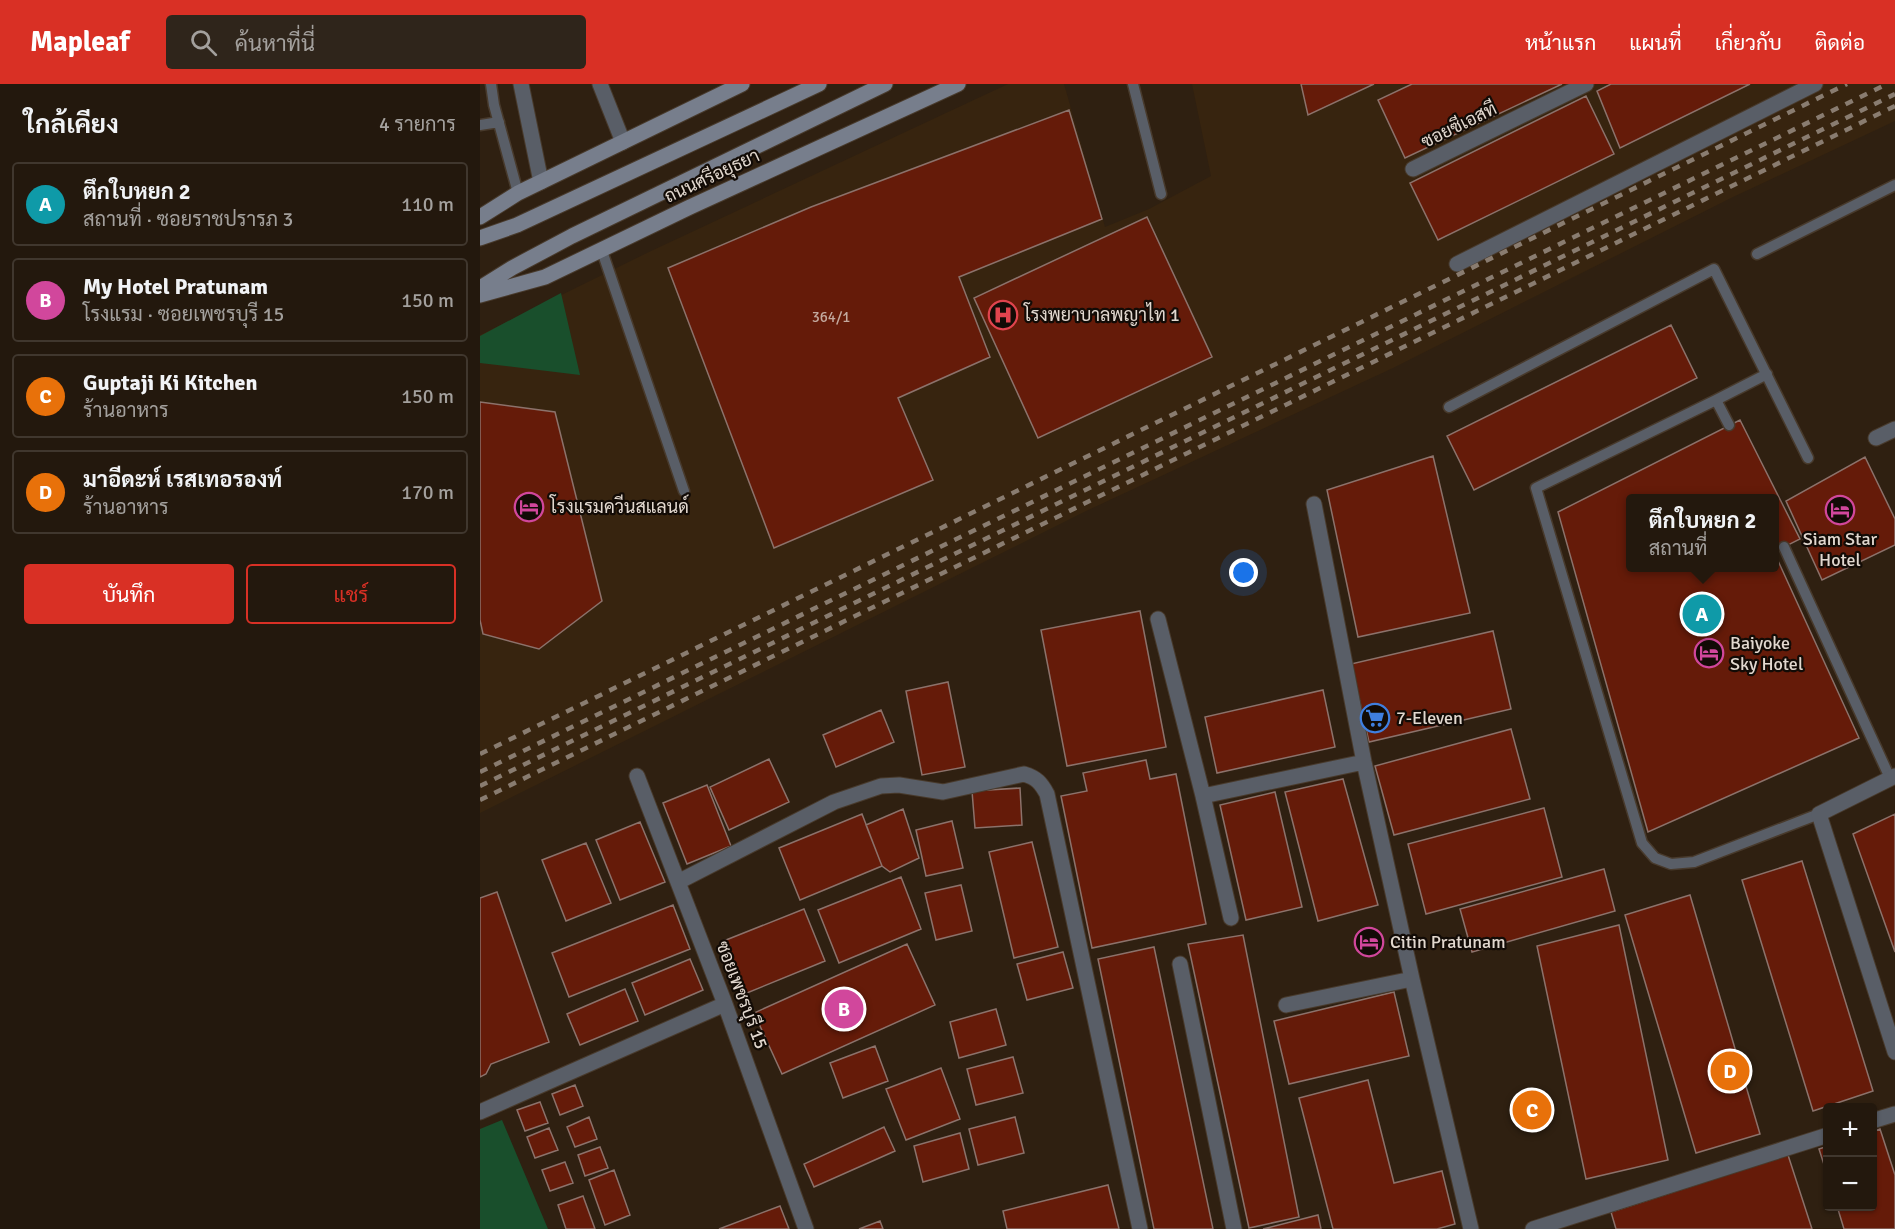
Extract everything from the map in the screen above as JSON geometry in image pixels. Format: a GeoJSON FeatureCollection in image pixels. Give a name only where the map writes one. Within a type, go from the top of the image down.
{"type":"FeatureCollection","features":[{"type":"Feature","properties":{"kind":"main road"},"geometry":{"type":"LineString","coordinates":[[480,216],[518,193],[740,84]]}},
{"type":"Feature","properties":{"kind":"main road","name":"ถนนศรีอยุธยา"},"geometry":{"type":"LineString","coordinates":[[480,238],[517,225],[819,84]]}},
{"type":"Feature","properties":{"kind":"main road","name":"ถนนศรีอยุธยา"},"geometry":{"type":"LineString","coordinates":[[480,288],[572,236],[885,84]]}},
{"type":"Feature","properties":{"kind":"main road","name":"ถนนศรีอยุธยา"},"geometry":{"type":"LineString","coordinates":[[480,295],[545,277],[690,207],[958,84]]}},
{"type":"Feature","properties":{"kind":"street"},"geometry":{"type":"LineString","coordinates":[[521,84],[541,182]]}},
{"type":"Feature","properties":{"kind":"street"},"geometry":{"type":"LineString","coordinates":[[600,84],[623,142]]}},
{"type":"Feature","properties":{"kind":"street","name":"ซอยซีเอสที"},"geometry":{"type":"LineString","coordinates":[[1413,169],[1586,84]]}},
{"type":"Feature","properties":{"kind":"street"},"geometry":{"type":"LineString","coordinates":[[1456,264],[1815,84]]}},
{"type":"Feature","properties":{"kind":"street"},"geometry":{"type":"LineString","coordinates":[[1876,438],[1895,429]]}},
{"type":"Feature","properties":{"kind":"street"},"geometry":{"type":"LineString","coordinates":[[1314,504],[1364,762],[1471,1229]]}},
{"type":"Feature","properties":{"kind":"street"},"geometry":{"type":"LineString","coordinates":[[1158,619],[1231,918]]}},
{"type":"Feature","properties":{"kind":"street"},"geometry":{"type":"LineString","coordinates":[[1203,796],[1364,762]]}},
{"type":"Feature","properties":{"kind":"street"},"geometry":{"type":"LineString","coordinates":[[678,882],[834,802],[881,786],[899,785],[943,792],[1024,774],[1034,777],[1041,783],[1047,794],[1140,1229]]}},
{"type":"Feature","properties":{"kind":"street","name":"ซอยเพชรบุรี 15"},"geometry":{"type":"LineString","coordinates":[[637,776],[724,1004],[806,1229]]}},
{"type":"Feature","properties":{"kind":"street"},"geometry":{"type":"LineString","coordinates":[[1893,777],[1818,814],[1895,1052]]}},
{"type":"Feature","properties":{"kind":"street"},"geometry":{"type":"LineString","coordinates":[[1180,964],[1234,1229]]}},
{"type":"Feature","properties":{"kind":"street"},"geometry":{"type":"LineString","coordinates":[[1286,1005],[1412,979]]}},
{"type":"Feature","properties":{"kind":"street"},"geometry":{"type":"LineString","coordinates":[[480,1113],[724,1004]]}},
{"type":"Feature","properties":{"kind":"street"},"geometry":{"type":"LineString","coordinates":[[1877,1119],[1895,1114]]}},
{"type":"Feature","properties":{"kind":"street"},"geometry":{"type":"LineString","coordinates":[[1533,1229],[1823,1136]]}},
{"type":"Feature","properties":{"kind":"lane"},"geometry":{"type":"LineString","coordinates":[[490,84],[518,193]]}},
{"type":"Feature","properties":{"kind":"lane"},"geometry":{"type":"LineString","coordinates":[[1133,84],[1161,194]]}},
{"type":"Feature","properties":{"kind":"lane"},"geometry":{"type":"LineString","coordinates":[[480,125],[499,122]]}},
{"type":"Feature","properties":{"kind":"lane"},"geometry":{"type":"LineString","coordinates":[[1757,254],[1895,185]]}},
{"type":"Feature","properties":{"kind":"lane"},"geometry":{"type":"LineString","coordinates":[[602,251],[684,491]]}},
{"type":"Feature","properties":{"kind":"lane"},"geometry":{"type":"LineString","coordinates":[[1449,407],[1714,269],[1808,458]]}},
{"type":"Feature","properties":{"kind":"lane"},"geometry":{"type":"LineString","coordinates":[[1767,374],[1536,488],[1642,843],[1655,858],[1671,864],[1694,862],[1818,814]]}},
{"type":"Feature","properties":{"kind":"lane"},"geometry":{"type":"LineString","coordinates":[[1716,400],[1729,425]]}},
{"type":"Feature","properties":{"kind":"lane"},"geometry":{"type":"LineString","coordinates":[[1784,547],[1893,777]]}},
{"type":"Feature","properties":{"kind":"shaded area"},"geometry":{"type":"Polygon","coordinates":[[[1008,84],[1064,84],[1105,227],[1149,209],[1211,176],[1192,84],[1895,84],[1895,121],[1733,197],[1393,368],[1084,512],[480,813],[480,335],[651,251],[1008,84]]]}},
{"type":"Feature","properties":{"kind":"green space"},"geometry":{"type":"Polygon","coordinates":[[[561,293],[580,375],[480,363],[480,336],[561,293]]]}},
{"type":"Feature","properties":{"kind":"green space"},"geometry":{"type":"Polygon","coordinates":[[[502,1120],[548,1229],[480,1229],[480,1129],[502,1120]]]}},
{"type":"Feature","properties":{"kind":"building"},"geometry":{"type":"Polygon","coordinates":[[[1301,84],[1374,84],[1308,115],[1301,84]]]}},
{"type":"Feature","properties":{"kind":"building"},"geometry":{"type":"Polygon","coordinates":[[[1412,84],[1562,84],[1405,158],[1378,100],[1412,84]]]}},
{"type":"Feature","properties":{"kind":"building"},"geometry":{"type":"Polygon","coordinates":[[[1611,84],[1750,84],[1620,148],[1597,91],[1611,84]]]}},
{"type":"Feature","properties":{"kind":"building"},"geometry":{"type":"Polygon","coordinates":[[[1586,96],[1614,154],[1438,240],[1410,183],[1586,96]]]}},
{"type":"Feature","properties":{"kind":"building"},"geometry":{"type":"Polygon","coordinates":[[[1069,110],[1102,219],[959,277],[990,357],[898,398],[933,480],[774,548],[668,268],[811,207],[1069,110]]]}},
{"type":"Feature","properties":{"kind":"building"},"geometry":{"type":"Polygon","coordinates":[[[1147,217],[1212,357],[1038,438],[974,298],[1147,217]]]}},
{"type":"Feature","properties":{"kind":"building"},"geometry":{"type":"Polygon","coordinates":[[[1671,325],[1697,378],[1474,490],[1447,436],[1671,325]]]}},
{"type":"Feature","properties":{"kind":"building","name":"โรงแรมควีนสแลนด์"},"geometry":{"type":"Polygon","coordinates":[[[480,402],[555,412],[602,601],[539,649],[483,634],[480,620],[480,402]]]}},
{"type":"Feature","properties":{"kind":"building","name":"Baiyoke Sky Hotel"},"geometry":{"type":"Polygon","coordinates":[[[1740,420],[1777,494],[1626,494],[1626,572],[1779,572],[1779,563],[1859,738],[1648,832],[1558,512],[1740,420]]]}},
{"type":"Feature","properties":{"kind":"building"},"geometry":{"type":"Polygon","coordinates":[[[1433,456],[1470,613],[1358,637],[1327,490],[1433,456]]]}},
{"type":"Feature","properties":{"kind":"building","name":"Siam Star Hotel"},"geometry":{"type":"Polygon","coordinates":[[[1865,457],[1895,519],[1895,545],[1822,580],[1786,501],[1865,457]]]}},
{"type":"Feature","properties":{"kind":"building","name":"Baiyoke Sky Hotel"},"geometry":{"type":"Polygon","coordinates":[[[1779,497],[1800,539],[1779,550],[1779,497]]]}},
{"type":"Feature","properties":{"kind":"building"},"geometry":{"type":"Polygon","coordinates":[[[1140,611],[1166,747],[1067,766],[1041,630],[1140,611]]]}},
{"type":"Feature","properties":{"kind":"building"},"geometry":{"type":"Polygon","coordinates":[[[1493,631],[1511,709],[1369,742],[1351,664],[1493,631]]]}},
{"type":"Feature","properties":{"kind":"building"},"geometry":{"type":"Polygon","coordinates":[[[948,682],[965,767],[922,775],[906,691],[948,682]]]}},
{"type":"Feature","properties":{"kind":"building"},"geometry":{"type":"Polygon","coordinates":[[[1323,690],[1335,747],[1217,773],[1205,717],[1323,690]]]}},
{"type":"Feature","properties":{"kind":"building"},"geometry":{"type":"Polygon","coordinates":[[[881,710],[894,742],[836,767],[823,735],[881,710]]]}},
{"type":"Feature","properties":{"kind":"building"},"geometry":{"type":"Polygon","coordinates":[[[1511,729],[1530,799],[1394,835],[1375,766],[1511,729]]]}},
{"type":"Feature","properties":{"kind":"building"},"geometry":{"type":"Polygon","coordinates":[[[769,759],[789,802],[729,830],[710,787],[769,759]]]}},
{"type":"Feature","properties":{"kind":"building"},"geometry":{"type":"Polygon","coordinates":[[[1146,760],[1150,779],[1176,774],[1206,924],[1092,948],[1061,796],[1087,791],[1083,773],[1146,760]]]}},
{"type":"Feature","properties":{"kind":"building"},"geometry":{"type":"Polygon","coordinates":[[[1343,779],[1378,905],[1318,921],[1285,792],[1343,779]]]}},
{"type":"Feature","properties":{"kind":"building"},"geometry":{"type":"Polygon","coordinates":[[[707,785],[731,846],[687,864],[663,803],[707,785]]]}},
{"type":"Feature","properties":{"kind":"building"},"geometry":{"type":"Polygon","coordinates":[[[1020,788],[1022,825],[975,828],[972,791],[1020,788]]]}},
{"type":"Feature","properties":{"kind":"building"},"geometry":{"type":"Polygon","coordinates":[[[1275,792],[1302,907],[1246,920],[1220,805],[1275,792]]]}},
{"type":"Feature","properties":{"kind":"building"},"geometry":{"type":"Polygon","coordinates":[[[1544,808],[1562,877],[1426,914],[1408,844],[1544,808]]]}},
{"type":"Feature","properties":{"kind":"building"},"geometry":{"type":"Polygon","coordinates":[[[903,809],[919,858],[890,872],[882,866],[866,825],[903,809]]]}},
{"type":"Feature","properties":{"kind":"building"},"geometry":{"type":"Polygon","coordinates":[[[862,814],[882,866],[800,900],[779,848],[862,814]]]}},
{"type":"Feature","properties":{"kind":"building"},"geometry":{"type":"Polygon","coordinates":[[[1895,814],[1895,952],[1853,834],[1895,814]]]}},
{"type":"Feature","properties":{"kind":"building"},"geometry":{"type":"Polygon","coordinates":[[[952,821],[963,868],[926,876],[916,830],[952,821]]]}},
{"type":"Feature","properties":{"kind":"building"},"geometry":{"type":"Polygon","coordinates":[[[640,822],[665,882],[620,900],[596,840],[640,822]]]}},
{"type":"Feature","properties":{"kind":"building"},"geometry":{"type":"Polygon","coordinates":[[[1032,842],[1058,947],[1014,958],[989,852],[1032,842]]]}},
{"type":"Feature","properties":{"kind":"building"},"geometry":{"type":"Polygon","coordinates":[[[586,843],[611,903],[566,921],[542,860],[586,843]]]}},
{"type":"Feature","properties":{"kind":"building"},"geometry":{"type":"Polygon","coordinates":[[[1802,861],[1873,1091],[1837,1103],[1823,1103],[1823,1108],[1813,1111],[1742,880],[1802,861]]]}},
{"type":"Feature","properties":{"kind":"building"},"geometry":{"type":"Polygon","coordinates":[[[1604,869],[1615,911],[1472,952],[1460,909],[1604,869]]]}},
{"type":"Feature","properties":{"kind":"building"},"geometry":{"type":"Polygon","coordinates":[[[901,877],[921,929],[839,963],[818,910],[901,877]]]}},
{"type":"Feature","properties":{"kind":"building"},"geometry":{"type":"Polygon","coordinates":[[[961,885],[972,931],[936,940],[925,893],[961,885]]]}},
{"type":"Feature","properties":{"kind":"building"},"geometry":{"type":"Polygon","coordinates":[[[497,892],[549,1042],[491,1064],[486,1074],[480,1077],[480,898],[497,892]]]}},
{"type":"Feature","properties":{"kind":"building"},"geometry":{"type":"Polygon","coordinates":[[[1690,895],[1760,1134],[1696,1153],[1625,915],[1690,895]]]}},
{"type":"Feature","properties":{"kind":"building"},"geometry":{"type":"Polygon","coordinates":[[[673,905],[690,949],[569,997],[552,953],[673,905]]]}},
{"type":"Feature","properties":{"kind":"building"},"geometry":{"type":"Polygon","coordinates":[[[804,909],[825,961],[742,995],[721,942],[804,909]]]}},
{"type":"Feature","properties":{"kind":"building"},"geometry":{"type":"Polygon","coordinates":[[[1619,925],[1668,1160],[1586,1179],[1537,946],[1619,925]]]}},
{"type":"Feature","properties":{"kind":"building"},"geometry":{"type":"Polygon","coordinates":[[[1243,935],[1299,1217],[1249,1228],[1188,944],[1243,935]]]}},
{"type":"Feature","properties":{"kind":"building"},"geometry":{"type":"Polygon","coordinates":[[[907,944],[935,1005],[782,1074],[754,1013],[907,944]]]}},
{"type":"Feature","properties":{"kind":"building"},"geometry":{"type":"Polygon","coordinates":[[[1154,947],[1213,1229],[1154,1229],[1098,959],[1154,947]]]}},
{"type":"Feature","properties":{"kind":"building"},"geometry":{"type":"Polygon","coordinates":[[[1063,952],[1073,988],[1027,1000],[1017,964],[1063,952]]]}},
{"type":"Feature","properties":{"kind":"building"},"geometry":{"type":"Polygon","coordinates":[[[690,959],[703,990],[645,1015],[632,983],[690,959]]]}},
{"type":"Feature","properties":{"kind":"building"},"geometry":{"type":"Polygon","coordinates":[[[625,989],[638,1021],[580,1045],[567,1014],[625,989]]]}},
{"type":"Feature","properties":{"kind":"building"},"geometry":{"type":"Polygon","coordinates":[[[1394,992],[1409,1056],[1289,1084],[1274,1021],[1394,992]]]}},
{"type":"Feature","properties":{"kind":"building"},"geometry":{"type":"Polygon","coordinates":[[[996,1009],[1006,1045],[959,1058],[950,1022],[996,1009]]]}},
{"type":"Feature","properties":{"kind":"building"},"geometry":{"type":"Polygon","coordinates":[[[875,1046],[888,1081],[843,1098],[830,1063],[875,1046]]]}},
{"type":"Feature","properties":{"kind":"building"},"geometry":{"type":"Polygon","coordinates":[[[1013,1057],[1023,1093],[976,1105],[967,1069],[1013,1057]]]}},
{"type":"Feature","properties":{"kind":"building"},"geometry":{"type":"Polygon","coordinates":[[[941,1068],[960,1119],[906,1140],[886,1089],[941,1068]]]}},
{"type":"Feature","properties":{"kind":"building"},"geometry":{"type":"Polygon","coordinates":[[[1368,1080],[1394,1183],[1442,1171],[1455,1224],[1437,1229],[1333,1229],[1299,1098],[1368,1080]]]}},
{"type":"Feature","properties":{"kind":"building"},"geometry":{"type":"Polygon","coordinates":[[[575,1085],[583,1106],[560,1115],[552,1094],[575,1085]]]}},
{"type":"Feature","properties":{"kind":"building"},"geometry":{"type":"Polygon","coordinates":[[[540,1102],[548,1123],[525,1131],[517,1110],[540,1102]]]}},
{"type":"Feature","properties":{"kind":"building"},"geometry":{"type":"Polygon","coordinates":[[[589,1117],[597,1139],[575,1147],[567,1127],[589,1117]]]}},
{"type":"Feature","properties":{"kind":"building"},"geometry":{"type":"Polygon","coordinates":[[[1015,1117],[1024,1153],[978,1165],[969,1129],[1015,1117]]]}},
{"type":"Feature","properties":{"kind":"building"},"geometry":{"type":"Polygon","coordinates":[[[884,1127],[895,1151],[814,1187],[804,1164],[884,1127]]]}},
{"type":"Feature","properties":{"kind":"building"},"geometry":{"type":"Polygon","coordinates":[[[549,1128],[558,1150],[535,1158],[527,1137],[549,1128]]]}},
{"type":"Feature","properties":{"kind":"building"},"geometry":{"type":"Polygon","coordinates":[[[1880,1129],[1895,1175],[1895,1229],[1844,1229],[1839,1211],[1877,1211],[1877,1130],[1880,1129]]]}},
{"type":"Feature","properties":{"kind":"building"},"geometry":{"type":"Polygon","coordinates":[[[960,1133],[969,1169],[923,1182],[914,1146],[960,1133]]]}},
{"type":"Feature","properties":{"kind":"building"},"geometry":{"type":"Polygon","coordinates":[[[600,1147],[608,1168],[585,1176],[578,1155],[600,1147]]]}},
{"type":"Feature","properties":{"kind":"building"},"geometry":{"type":"Polygon","coordinates":[[[1823,1148],[1823,1161],[1819,1149],[1823,1148]]]}},
{"type":"Feature","properties":{"kind":"building"},"geometry":{"type":"Polygon","coordinates":[[[1788,1155],[1812,1229],[1616,1229],[1611,1212],[1788,1155]]]}},
{"type":"Feature","properties":{"kind":"building"},"geometry":{"type":"Polygon","coordinates":[[[565,1162],[573,1183],[550,1191],[542,1170],[565,1162]]]}},
{"type":"Feature","properties":{"kind":"building"},"geometry":{"type":"Polygon","coordinates":[[[614,1170],[630,1215],[605,1225],[589,1180],[614,1170]]]}},
{"type":"Feature","properties":{"kind":"building"},"geometry":{"type":"Polygon","coordinates":[[[1108,1185],[1119,1229],[1007,1229],[1003,1211],[1108,1185]]]}},
{"type":"Feature","properties":{"kind":"building"},"geometry":{"type":"Polygon","coordinates":[[[583,1196],[595,1229],[566,1229],[558,1205],[583,1196]]]}},
{"type":"Feature","properties":{"kind":"building"},"geometry":{"type":"Polygon","coordinates":[[[780,1206],[789,1229],[719,1229],[780,1206]]]}},
{"type":"Feature","properties":{"kind":"building"},"geometry":{"type":"Polygon","coordinates":[[[1318,1215],[1321,1229],[1263,1229],[1318,1215]]]}},
{"type":"Feature","properties":{"kind":"building"},"geometry":{"type":"Polygon","coordinates":[[[880,1221],[883,1229],[859,1229],[880,1221]]]}},
{"type":"Feature","properties":{"kind":"railway"},"geometry":{"type":"LineString","coordinates":[[480,754],[1847,84]]}},
{"type":"Feature","properties":{"kind":"railway"},"geometry":{"type":"LineString","coordinates":[[480,772],[1887,84]]}},
{"type":"Feature","properties":{"kind":"railway"},"geometry":{"type":"LineString","coordinates":[[480,786],[1895,94]]}},
{"type":"Feature","properties":{"kind":"railway"},"geometry":{"type":"LineString","coordinates":[[480,800],[1895,106]]}},
{"type":"Feature","properties":{"kind":"place","name":"โรงพยาบาลพญาไท 1"},"geometry":{"type":"Point","coordinates":[1003,315]}},
{"type":"Feature","properties":{"kind":"place","name":"โรงแรมควีนสแลนด์"},"geometry":{"type":"Point","coordinates":[529,507]}},
{"type":"Feature","properties":{"kind":"place","name":"Siam Star Hotel"},"geometry":{"type":"Point","coordinates":[1840,510]}},
{"type":"Feature","properties":{"kind":"place","name":"ตึกใบหยก 2"},"geometry":{"type":"Point","coordinates":[1702,614]}},
{"type":"Feature","properties":{"kind":"place","name":"Baiyoke Sky Hotel"},"geometry":{"type":"Point","coordinates":[1709,653]}},
{"type":"Feature","properties":{"kind":"place","name":"7-Eleven"},"geometry":{"type":"Point","coordinates":[1375,718]}},
{"type":"Feature","properties":{"kind":"place","name":"Citin Pratunam"},"geometry":{"type":"Point","coordinates":[1369,942]}},
{"type":"Feature","properties":{"kind":"place","name":"My Hotel Pratunam"},"geometry":{"type":"Point","coordinates":[844,1009]}},
{"type":"Feature","properties":{"kind":"place","name":"มาอีดะห์ เรสเทอรองท์"},"geometry":{"type":"Point","coordinates":[1730,1071]}},
{"type":"Feature","properties":{"kind":"place","name":"Guptaji Ki Kitchen"},"geometry":{"type":"Point","coordinates":[1532,1110]}}]}
